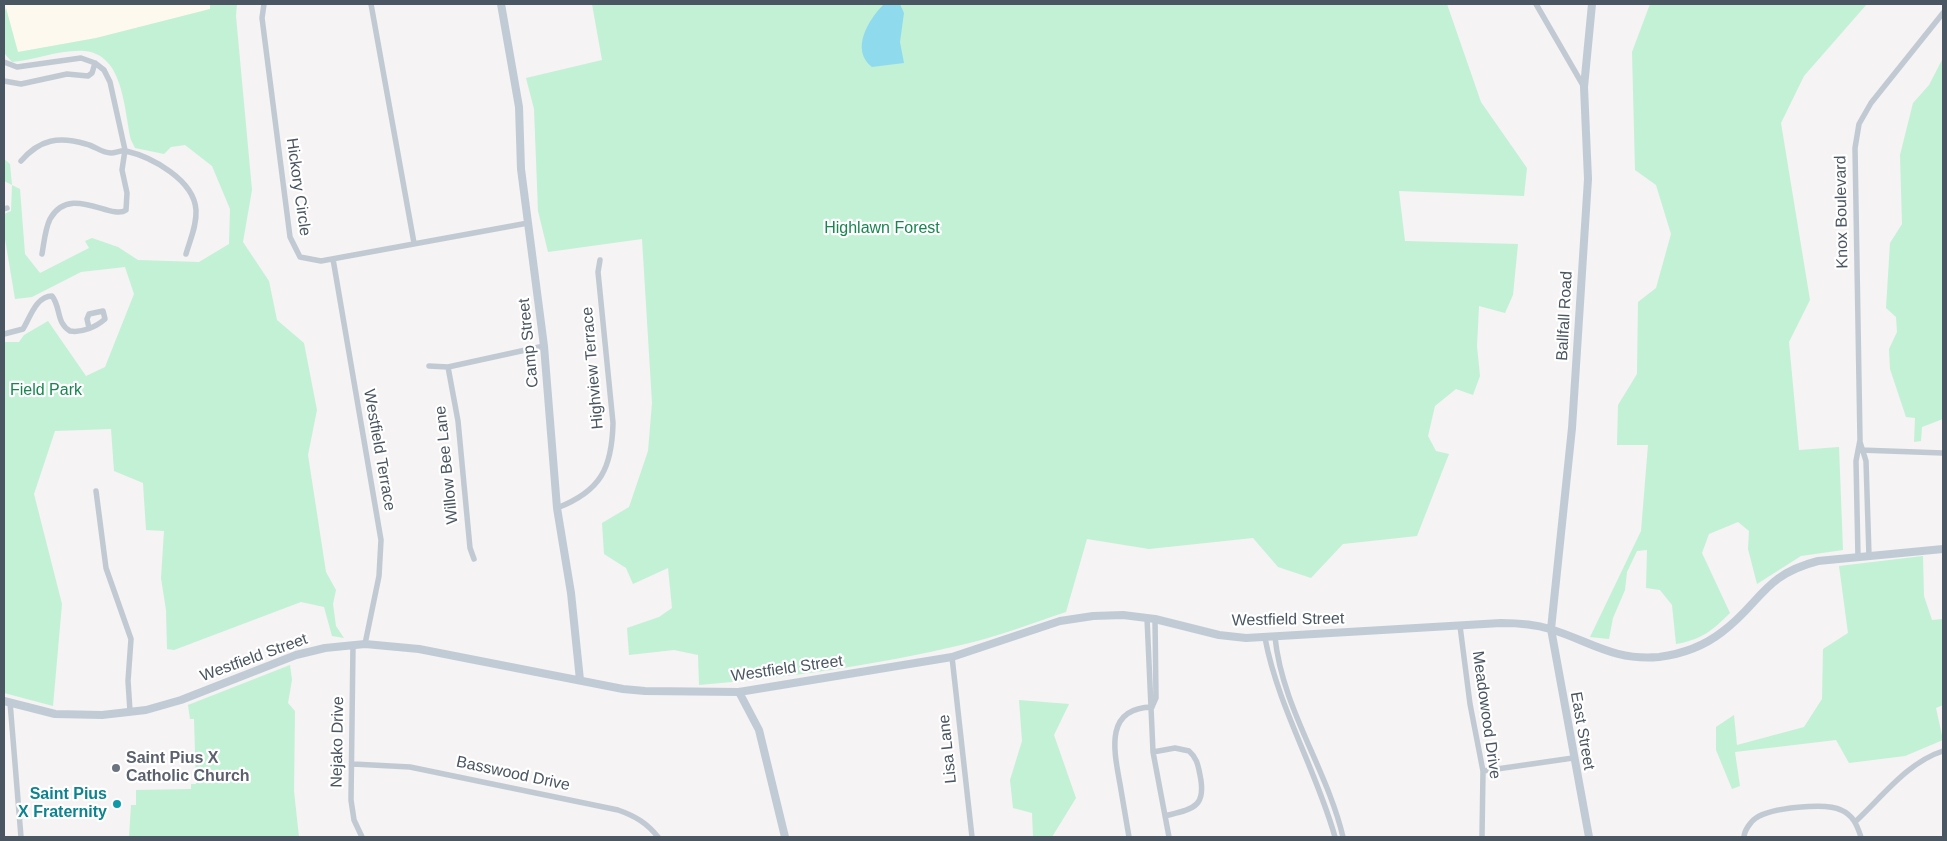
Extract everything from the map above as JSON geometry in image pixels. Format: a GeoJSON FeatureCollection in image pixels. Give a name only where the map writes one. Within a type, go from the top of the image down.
{"type":"FeatureCollection","features":[{"type":"Feature","properties":{"kind":"main road","name":"Camp Street"},"geometry":{"type":"LineString","coordinates":[[501,4],[519,107],[520,155],[544,346],[557,508],[571,593],[580,680]]}},
{"type":"Feature","properties":{"kind":"main road","name":"Ballfall Road"},"geometry":{"type":"LineString","coordinates":[[1551,629],[1572,428],[1588,179],[1584,87],[1592,4]]}},
{"type":"Feature","properties":{"kind":"main road","name":"Westfield Street"},"geometry":{"type":"LineString","coordinates":[[7,702],[55,714],[102,716],[146,710],[166,706],[296,655],[325,648],[365,644],[419,648],[645,692],[740,692],[952,657],[1060,621],[1093,616],[1123,615],[1151,619],[1219,635],[1265,638],[1502,623],[1527,624],[1551,629],[1612,653],[1658,657],[1680,653],[1702,645],[1723,632],[1763,590],[1789,571],[1818,562],[1943,549]]}},
{"type":"Feature","properties":{"kind":"main road","name":"East Street"},"geometry":{"type":"LineString","coordinates":[[1551,629],[1573,758],[1589,837]]}},
{"type":"Feature","properties":{"kind":"main road"},"geometry":{"type":"LineString","coordinates":[[740,692],[759,730],[786,837]]}},
{"type":"Feature","properties":{"kind":"street","name":"Hickory Circle"},"geometry":{"type":"LineString","coordinates":[[264,4],[262,18],[290,237],[300,257],[315,261],[333,259],[528,224]]}},
{"type":"Feature","properties":{"kind":"street"},"geometry":{"type":"LineString","coordinates":[[371,4],[414,243]]}},
{"type":"Feature","properties":{"kind":"street"},"geometry":{"type":"LineString","coordinates":[[1536,4],[1584,87]]}},
{"type":"Feature","properties":{"kind":"street","name":"Knox Boulevard"},"geometry":{"type":"LineString","coordinates":[[1858,558],[1856,461],[1860,450],[1860,440],[1855,148],[1859,124],[1871,103],[1943,13]]}},
{"type":"Feature","properties":{"kind":"street"},"geometry":{"type":"LineString","coordinates":[[4,62],[12,67],[24,67],[81,58],[95,63],[104,70],[110,82],[125,150],[122,170],[127,194],[126,210],[118,213],[81,203],[60,208],[50,219],[42,254]]}},
{"type":"Feature","properties":{"kind":"street"},"geometry":{"type":"LineString","coordinates":[[4,81],[21,84],[67,74],[88,76],[92,73],[95,63]]}},
{"type":"Feature","properties":{"kind":"street"},"geometry":{"type":"LineString","coordinates":[[21,162],[32,148],[46,142],[60,140],[87,144],[112,153],[125,150],[162,165],[188,189],[196,212],[186,254]]}},
{"type":"Feature","properties":{"kind":"street","name":"Westfield Terrace"},"geometry":{"type":"LineString","coordinates":[[333,259],[380,540],[379,576],[365,644]]}},
{"type":"Feature","properties":{"kind":"street","name":"Highview Terrace"},"geometry":{"type":"LineString","coordinates":[[557,508],[592,490],[601,479],[613,442],[613,423],[598,272],[600,260]]}},
{"type":"Feature","properties":{"kind":"street"},"geometry":{"type":"LineString","coordinates":[[4,334],[23,329],[41,299],[47,296],[52,296],[54,299],[60,322],[64,328],[76,332],[89,328]]}},
{"type":"Feature","properties":{"kind":"street"},"geometry":{"type":"LineString","coordinates":[[429,366],[448,367],[544,346]]}},
{"type":"Feature","properties":{"kind":"street","name":"Willow Bee Lane"},"geometry":{"type":"LineString","coordinates":[[448,367],[458,421],[470,548],[474,559]]}},
{"type":"Feature","properties":{"kind":"street"},"geometry":{"type":"LineString","coordinates":[[1860,450],[1943,453]]}},
{"type":"Feature","properties":{"kind":"street","name":"Knox Boulevard"},"geometry":{"type":"LineString","coordinates":[[1860,450],[1866,461],[1869,556]]}},
{"type":"Feature","properties":{"kind":"street"},"geometry":{"type":"LineString","coordinates":[[96,491],[106,568],[131,639],[128,681],[130,711]]}},
{"type":"Feature","properties":{"kind":"street"},"geometry":{"type":"LineString","coordinates":[[1151,619],[1156,698],[1152,707],[1153,752],[1169,837]]}},
{"type":"Feature","properties":{"kind":"street","name":"Meadowood Drive"},"geometry":{"type":"LineString","coordinates":[[1460,626],[1470,704],[1483,771],[1482,837]]}},
{"type":"Feature","properties":{"kind":"street"},"geometry":{"type":"LineString","coordinates":[[1275,637],[1288,693],[1321,771],[1343,837]]}},
{"type":"Feature","properties":{"kind":"street"},"geometry":{"type":"LineString","coordinates":[[1265,638],[1280,696],[1314,774],[1335,837]]}},
{"type":"Feature","properties":{"kind":"street","name":"Nejako Drive"},"geometry":{"type":"LineString","coordinates":[[353,645],[353,764],[351,800],[354,820],[362,837]]}},
{"type":"Feature","properties":{"kind":"street","name":"Lisa Lane"},"geometry":{"type":"LineString","coordinates":[[952,657],[972,837]]}},
{"type":"Feature","properties":{"kind":"street"},"geometry":{"type":"LineString","coordinates":[[1280,696],[1288,693]]}},
{"type":"Feature","properties":{"kind":"street"},"geometry":{"type":"LineString","coordinates":[[7,702],[21,837]]}},
{"type":"Feature","properties":{"kind":"street"},"geometry":{"type":"LineString","coordinates":[[1129,837],[1115,755],[1114,733],[1118,725],[1131,712],[1140,707],[1152,707]]}},
{"type":"Feature","properties":{"kind":"street"},"geometry":{"type":"LineString","coordinates":[[1153,752],[1176,748],[1189,751],[1198,762],[1202,794],[1195,806],[1189,810],[1165,816]]}},
{"type":"Feature","properties":{"kind":"street"},"geometry":{"type":"LineString","coordinates":[[1856,821],[1916,764],[1932,754],[1943,750]]}},
{"type":"Feature","properties":{"kind":"street"},"geometry":{"type":"LineString","coordinates":[[1483,771],[1573,758]]}},
{"type":"Feature","properties":{"kind":"street","name":"Basswood Drive"},"geometry":{"type":"LineString","coordinates":[[353,764],[410,767],[618,810],[634,815],[650,827],[658,837]]}},
{"type":"Feature","properties":{"kind":"street"},"geometry":{"type":"LineString","coordinates":[[1314,774],[1321,771]]}},
{"type":"Feature","properties":{"kind":"street"},"geometry":{"type":"LineString","coordinates":[[1744,837],[1755,818],[1772,811],[1823,806],[1841,809],[1856,821],[1860,837]]}},
{"type":"Feature","properties":{"kind":"shaded area"},"geometry":{"type":"Polygon","coordinates":[[[5,4],[210,4],[210,9],[96,38],[18,52],[5,4]]]}},
{"type":"Feature","properties":{"kind":"green space","name":"Field Park"},"geometry":{"type":"Polygon","coordinates":[[[210,4],[237,4],[236,16],[252,190],[243,242],[269,281],[277,320],[304,343],[317,410],[308,455],[326,572],[336,590],[333,604],[336,626],[344,638],[332,636],[324,607],[301,602],[174,650],[167,649],[166,610],[161,578],[164,531],[146,530],[143,483],[114,471],[111,429],[55,431],[34,494],[62,604],[53,706],[4,693],[4,342],[19,342],[24,335],[48,321],[86,376],[105,367],[134,294],[125,267],[81,272],[32,297],[15,299],[4,233],[4,214],[11,211],[12,185],[20,189],[25,254],[40,273],[89,248],[85,241],[92,238],[118,247],[138,260],[199,262],[229,244],[230,209],[212,166],[185,145],[171,147],[164,154],[135,148],[131,140],[124,100],[115,73],[108,62],[98,55],[85,51],[76,51],[12,62],[4,53],[4,14],[6,8],[18,52],[96,38],[210,9],[210,4]]]}},
{"type":"Feature","properties":{"kind":"green space","name":"Highlawn Forest"},"geometry":{"type":"Polygon","coordinates":[[[592,4],[1447,4],[1481,102],[1527,168],[1524,196],[1399,191],[1405,241],[1518,244],[1513,295],[1505,313],[1479,306],[1477,346],[1480,376],[1473,395],[1456,389],[1435,406],[1428,436],[1436,451],[1449,454],[1417,536],[1343,544],[1311,578],[1278,567],[1253,538],[1149,549],[1087,539],[1066,612],[974,642],[897,659],[831,670],[699,685],[698,655],[674,650],[629,655],[627,628],[659,617],[672,608],[668,568],[633,584],[626,568],[604,554],[602,523],[629,507],[648,451],[652,403],[642,239],[548,252],[538,211],[534,109],[526,78],[602,60],[592,4]]]}},
{"type":"Feature","properties":{"kind":"green space"},"geometry":{"type":"Polygon","coordinates":[[[1650,4],[1867,4],[1804,76],[1781,123],[1810,300],[1789,342],[1799,450],[1839,447],[1843,550],[1801,556],[1757,584],[1748,549],[1749,531],[1738,522],[1709,534],[1702,553],[1730,613],[1700,637],[1676,644],[1672,605],[1660,590],[1646,588],[1647,550],[1637,551],[1627,572],[1625,590],[1613,618],[1609,639],[1590,637],[1641,531],[1648,445],[1617,445],[1618,405],[1637,374],[1638,302],[1656,288],[1671,234],[1656,185],[1635,170],[1632,52],[1650,4]]]}},
{"type":"Feature","properties":{"kind":"green space"},"geometry":{"type":"Polygon","coordinates":[[[1943,58],[1943,419],[1922,427],[1921,441],[1914,442],[1915,418],[1906,417],[1890,369],[1889,349],[1897,332],[1896,317],[1886,308],[1890,243],[1902,224],[1900,155],[1913,103],[1929,85],[1943,58]]]}},
{"type":"Feature","properties":{"kind":"green space"},"geometry":{"type":"Polygon","coordinates":[[[4,159],[10,164],[12,185],[4,181],[4,159]]]}},
{"type":"Feature","properties":{"kind":"green space"},"geometry":{"type":"Polygon","coordinates":[[[1923,556],[1924,596],[1932,620],[1942,619],[1943,616],[1943,705],[1936,708],[1943,740],[1905,756],[1849,763],[1836,740],[1735,752],[1740,786],[1732,789],[1716,750],[1716,727],[1734,715],[1737,745],[1804,727],[1822,699],[1823,649],[1848,633],[1839,566],[1923,556]]]}},
{"type":"Feature","properties":{"kind":"green space"},"geometry":{"type":"Polygon","coordinates":[[[290,665],[292,680],[288,703],[295,711],[294,791],[299,837],[129,837],[131,805],[136,805],[136,790],[191,789],[191,784],[196,784],[194,719],[190,719],[188,705],[290,665]]]}},
{"type":"Feature","properties":{"kind":"green space"},"geometry":{"type":"Polygon","coordinates":[[[1019,700],[1069,704],[1054,735],[1076,798],[1052,837],[1033,837],[1032,813],[1013,808],[1010,780],[1022,741],[1019,700]]]}},
{"type":"Feature","properties":{"kind":"water"},"geometry":{"type":"Polygon","coordinates":[[[884,4],[900,4],[904,13],[900,42],[904,63],[872,67],[862,52],[862,44],[867,26],[884,4]]]}},
{"type":"Feature","properties":{"kind":"place","name":"Saint Pius X Catholic Church"},"geometry":{"type":"Point","coordinates":[116,768]}},
{"type":"Feature","properties":{"kind":"place","name":"Saint Pius X Fraternity"},"geometry":{"type":"Point","coordinates":[117,804]}}]}
